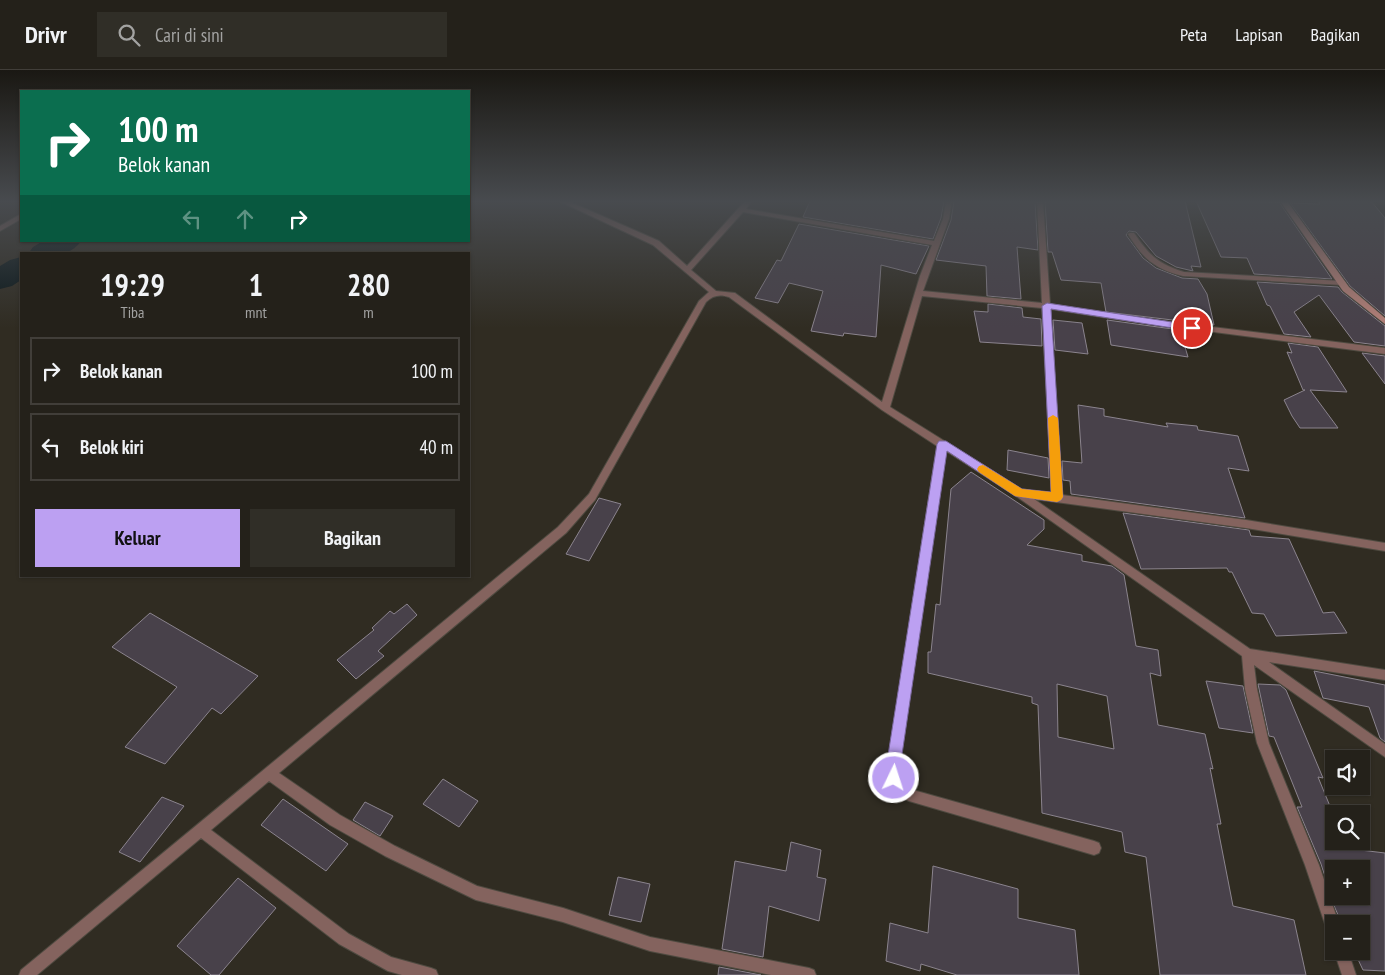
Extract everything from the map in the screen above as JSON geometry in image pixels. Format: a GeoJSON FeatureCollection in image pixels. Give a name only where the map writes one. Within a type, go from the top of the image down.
{"type":"FeatureCollection","features":[{"type":"Feature","properties":{"kind":"main road"},"geometry":{"type":"LineString","coordinates":[[1313,243],[1342,283],[1385,322]]}},
{"type":"Feature","properties":{"kind":"street"},"geometry":{"type":"LineString","coordinates":[[656,243],[713,292]]}},
{"type":"Feature","properties":{"kind":"street"},"geometry":{"type":"LineString","coordinates":[[687,270],[712,243]]}},
{"type":"Feature","properties":{"kind":"street"},"geometry":{"type":"LineString","coordinates":[[885,408],[919,293],[937,244],[933,243]]}},
{"type":"Feature","properties":{"kind":"street"},"geometry":{"type":"LineString","coordinates":[[1043,243],[1057,497]]}},
{"type":"Feature","properties":{"kind":"street"},"geometry":{"type":"LineString","coordinates":[[1137,243],[1141,250],[1161,267],[1183,274],[1342,283]]}},
{"type":"Feature","properties":{"kind":"street"},"geometry":{"type":"LineString","coordinates":[[26,975],[562,530],[592,497],[702,301],[713,292],[723,292],[732,296],[885,408],[1019,493],[1385,752]]}},
{"type":"Feature","properties":{"kind":"street"},"geometry":{"type":"LineString","coordinates":[[919,293],[1047,306],[1235,334],[1385,351]]}},
{"type":"Feature","properties":{"kind":"street"},"geometry":{"type":"LineString","coordinates":[[942,444],[893,768],[894,778],[897,785],[909,794],[1094,848]]}},
{"type":"Feature","properties":{"kind":"street"},"geometry":{"type":"LineString","coordinates":[[1019,493],[1246,524],[1385,547]]}},
{"type":"Feature","properties":{"kind":"street"},"geometry":{"type":"LineString","coordinates":[[1247,654],[1385,675]]}},
{"type":"Feature","properties":{"kind":"street"},"geometry":{"type":"LineString","coordinates":[[1247,654],[1251,689],[1263,743],[1312,865],[1329,915]]}},
{"type":"Feature","properties":{"kind":"street"},"geometry":{"type":"LineString","coordinates":[[269,773],[334,820],[390,851],[476,893],[563,915],[650,944],[809,975]]}},
{"type":"Feature","properties":{"kind":"street"},"geometry":{"type":"LineString","coordinates":[[201,830],[344,939],[388,964],[431,975]]}},
{"type":"Feature","properties":{"kind":"street"},"geometry":{"type":"LineString","coordinates":[[1344,960],[1349,975]]}},
{"type":"Feature","properties":{"kind":"building"},"geometry":{"type":"Polygon","coordinates":[[[790,243],[913,243],[929,246],[916,274],[881,265],[876,337],[844,333],[843,336],[811,331],[823,291],[789,283],[778,303],[755,298],[777,260],[781,261],[790,243]]]}},
{"type":"Feature","properties":{"kind":"building"},"geometry":{"type":"Polygon","coordinates":[[[942,243],[1038,243],[1038,250],[1017,247],[1021,299],[987,296],[986,266],[936,260],[942,243]]]}},
{"type":"Feature","properties":{"kind":"building"},"geometry":{"type":"Polygon","coordinates":[[[1047,243],[1132,243],[1143,258],[1156,268],[1182,278],[1198,279],[1207,294],[1214,325],[1106,312],[1101,283],[1061,280],[1052,252],[1048,252],[1047,243]]]}},
{"type":"Feature","properties":{"kind":"building"},"geometry":{"type":"Polygon","coordinates":[[[1145,243],[1195,243],[1201,267],[1191,266],[1193,271],[1176,267],[1156,256],[1145,243]]]}},
{"type":"Feature","properties":{"kind":"building"},"geometry":{"type":"Polygon","coordinates":[[[1215,243],[1307,243],[1332,279],[1254,274],[1247,258],[1221,257],[1215,243]]]}},
{"type":"Feature","properties":{"kind":"building"},"geometry":{"type":"Polygon","coordinates":[[[1319,243],[1385,243],[1385,316],[1350,286],[1319,243]]]}},
{"type":"Feature","properties":{"kind":"building"},"geometry":{"type":"Polygon","coordinates":[[[1257,282],[1338,287],[1385,326],[1385,346],[1354,342],[1319,295],[1294,312],[1311,337],[1284,334],[1270,306],[1267,305],[1257,282]]]}},
{"type":"Feature","properties":{"kind":"building"},"geometry":{"type":"Polygon","coordinates":[[[988,304],[1022,308],[1023,317],[1041,319],[1042,346],[980,342],[974,311],[988,312],[988,304]]]}},
{"type":"Feature","properties":{"kind":"building"},"geometry":{"type":"Polygon","coordinates":[[[1053,320],[1082,323],[1088,354],[1055,350],[1053,320]]]}},
{"type":"Feature","properties":{"kind":"building"},"geometry":{"type":"Polygon","coordinates":[[[1107,320],[1180,330],[1188,357],[1111,345],[1107,320]]]}},
{"type":"Feature","properties":{"kind":"building"},"geometry":{"type":"Polygon","coordinates":[[[1288,343],[1318,347],[1347,392],[1310,390],[1338,428],[1300,428],[1292,416],[1284,400],[1305,390],[1303,390],[1287,352],[1292,353],[1288,343]]]}},
{"type":"Feature","properties":{"kind":"building"},"geometry":{"type":"Polygon","coordinates":[[[1362,353],[1385,356],[1385,384],[1362,353]]]}},
{"type":"Feature","properties":{"kind":"building"},"geometry":{"type":"Polygon","coordinates":[[[1078,405],[1104,409],[1104,416],[1168,427],[1166,423],[1197,426],[1198,430],[1238,436],[1249,471],[1228,468],[1245,518],[1071,494],[1070,481],[1063,480],[1062,461],[1082,463],[1078,405]]]}},
{"type":"Feature","properties":{"kind":"building"},"geometry":{"type":"Polygon","coordinates":[[[1008,450],[1048,458],[1049,478],[1007,470],[1008,450]]]}},
{"type":"Feature","properties":{"kind":"building"},"geometry":{"type":"Polygon","coordinates":[[[971,472],[1044,520],[1044,529],[1027,545],[1082,555],[1082,561],[1112,566],[1124,575],[1136,646],[1158,650],[1161,676],[1150,673],[1158,725],[1205,734],[1213,769],[1210,768],[1221,824],[1217,824],[1233,906],[1294,920],[1306,975],[1160,975],[1146,857],[1125,852],[1122,832],[1042,813],[1038,705],[1032,703],[1032,697],[928,673],[928,652],[931,652],[936,604],[940,605],[951,489],[971,472]],[[1057,684],[1058,737],[1114,749],[1107,696],[1057,684]]]}},
{"type":"Feature","properties":{"kind":"building"},"geometry":{"type":"Polygon","coordinates":[[[599,498],[621,504],[589,561],[566,554],[599,498]]]}},
{"type":"Feature","properties":{"kind":"building"},"geometry":{"type":"Polygon","coordinates":[[[1123,513],[1249,530],[1251,536],[1289,539],[1323,613],[1334,612],[1347,633],[1276,636],[1264,614],[1252,613],[1232,572],[1229,572],[1227,568],[1141,569],[1123,513]]]}},
{"type":"Feature","properties":{"kind":"building"},"geometry":{"type":"Polygon","coordinates":[[[407,604],[417,615],[378,651],[384,656],[356,679],[337,660],[374,630],[372,628],[390,611],[394,614],[407,604]]]}},
{"type":"Feature","properties":{"kind":"building"},"geometry":{"type":"Polygon","coordinates":[[[150,613],[258,676],[221,714],[212,708],[165,764],[125,747],[177,687],[112,647],[150,613]]]}},
{"type":"Feature","properties":{"kind":"building"},"geometry":{"type":"Polygon","coordinates":[[[1314,671],[1385,685],[1385,742],[1380,738],[1369,707],[1323,698],[1314,671]]]}},
{"type":"Feature","properties":{"kind":"building"},"geometry":{"type":"Polygon","coordinates":[[[1206,681],[1243,686],[1253,733],[1219,728],[1206,681]]]}},
{"type":"Feature","properties":{"kind":"building"},"geometry":{"type":"Polygon","coordinates":[[[1258,684],[1280,685],[1286,690],[1323,778],[1318,777],[1329,805],[1325,805],[1325,850],[1360,850],[1385,853],[1385,971],[1363,970],[1358,960],[1370,960],[1370,915],[1338,915],[1334,905],[1370,905],[1370,860],[1325,860],[1325,877],[1297,807],[1302,807],[1274,737],[1269,736],[1258,684]]]}},
{"type":"Feature","properties":{"kind":"building"},"geometry":{"type":"Polygon","coordinates":[[[443,779],[478,801],[459,827],[423,804],[443,779]]]}},
{"type":"Feature","properties":{"kind":"building"},"geometry":{"type":"Polygon","coordinates":[[[162,797],[184,806],[140,862],[119,852],[162,797]]]}},
{"type":"Feature","properties":{"kind":"building"},"geometry":{"type":"Polygon","coordinates":[[[283,799],[348,844],[326,871],[261,825],[283,799]]]}},
{"type":"Feature","properties":{"kind":"building"},"geometry":{"type":"Polygon","coordinates":[[[365,802],[393,816],[380,836],[353,820],[365,802]]]}},
{"type":"Feature","properties":{"kind":"building"},"geometry":{"type":"Polygon","coordinates":[[[791,842],[821,850],[817,877],[826,879],[819,921],[769,906],[763,957],[722,949],[735,861],[786,871],[791,842]]]}},
{"type":"Feature","properties":{"kind":"building"},"geometry":{"type":"Polygon","coordinates":[[[933,866],[1018,889],[1018,918],[1075,930],[1079,975],[957,975],[921,964],[920,971],[886,961],[890,923],[928,933],[933,866]]]}},
{"type":"Feature","properties":{"kind":"building"},"geometry":{"type":"Polygon","coordinates":[[[618,877],[650,884],[641,922],[609,915],[618,877]]]}},
{"type":"Feature","properties":{"kind":"building"},"geometry":{"type":"Polygon","coordinates":[[[238,878],[276,908],[219,975],[211,975],[177,946],[238,878]]]}},
{"type":"Feature","properties":{"kind":"building"},"geometry":{"type":"Polygon","coordinates":[[[719,967],[761,975],[718,975],[719,967]]]}},
{"type":"Feature","properties":{"kind":"waterway"},"geometry":{"type":"LineString","coordinates":[[47,252],[62,243]]}},
{"type":"Feature","properties":{"kind":"waterway"},"geometry":{"type":"LineString","coordinates":[[0,279],[20,268]]}},
{"type":"Feature","properties":{"kind":"slow traffic"},"geometry":{"type":"LineString","coordinates":[[983,469],[1019,493],[1057,497],[1053,418]]}},
{"type":"Feature","properties":{"kind":"route"},"geometry":{"type":"LineString","coordinates":[[894,778],[893,768],[942,444],[1019,493],[1057,497],[1047,306],[1192,328]]}}]}
